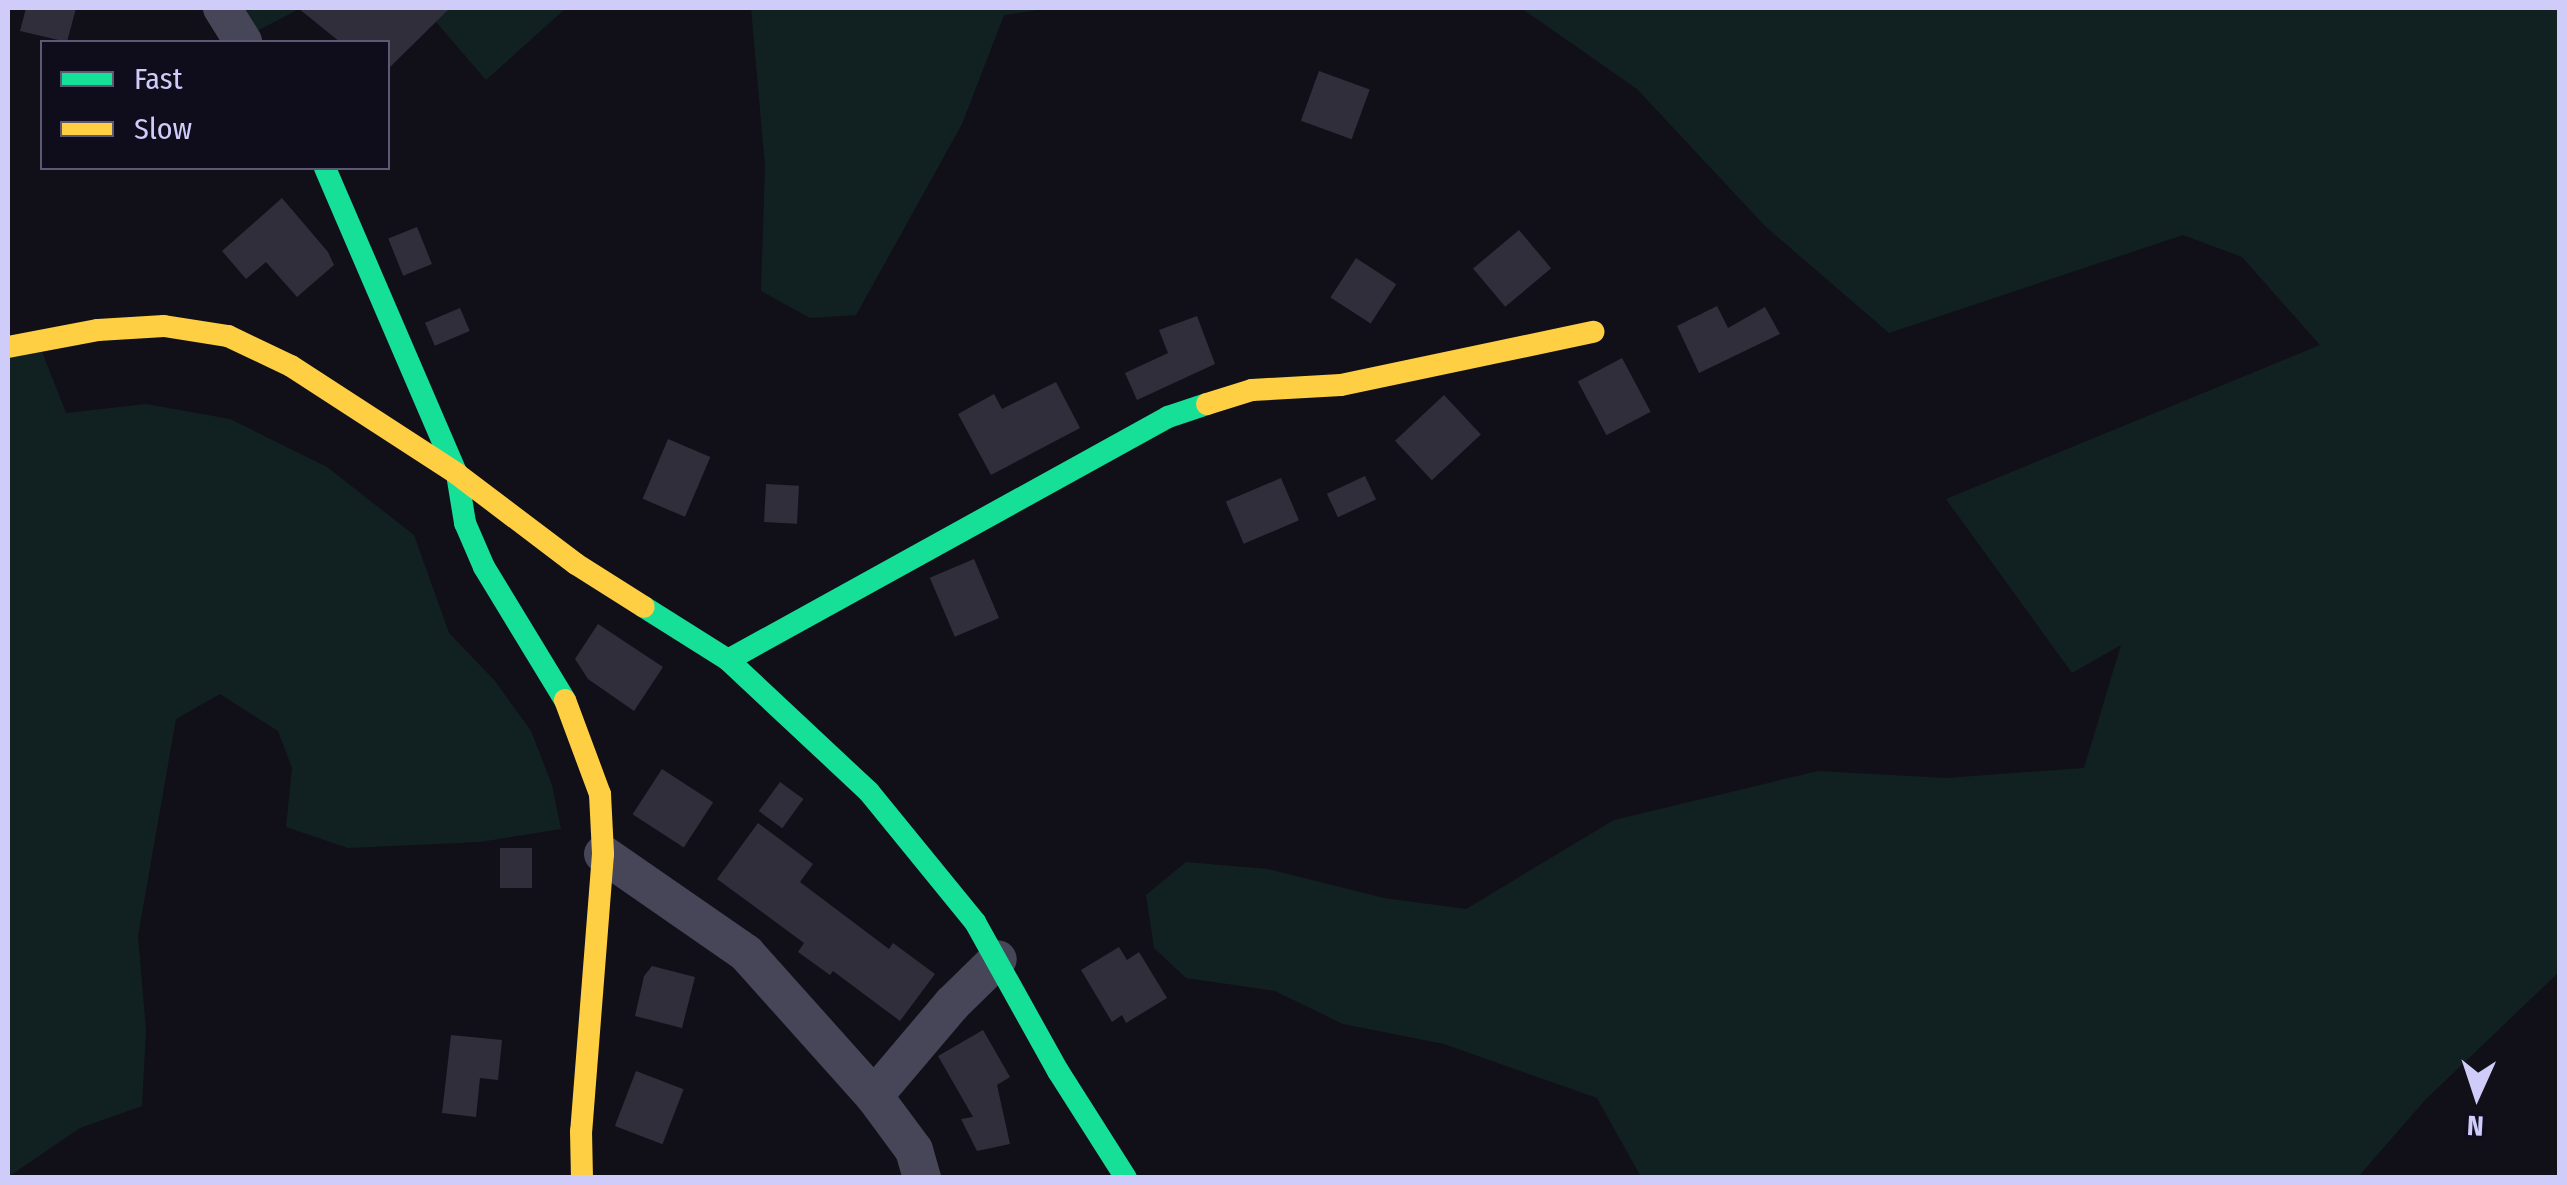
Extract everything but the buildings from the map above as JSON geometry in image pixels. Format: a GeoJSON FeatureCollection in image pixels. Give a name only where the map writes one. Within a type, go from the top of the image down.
{"type":"FeatureCollection","features":[{"type":"Feature","properties":{"kind":"street"},"geometry":{"type":"LineString","coordinates":[[222,8],[243,40]]}},
{"type":"Feature","properties":{"kind":"street"},"geometry":{"type":"LineString","coordinates":[[326,170],[457,474],[465,523],[484,566],[564,698],[586,746],[600,794],[603,854],[581,1131],[582,1178]]}},
{"type":"Feature","properties":{"kind":"street"},"geometry":{"type":"LineString","coordinates":[[8,347],[98,330],[148,327],[228,336],[291,366],[457,474],[576,564],[728,660],[869,792],[974,922],[1058,1071],[1126,1178]]}},
{"type":"Feature","properties":{"kind":"street"},"geometry":{"type":"LineString","coordinates":[[728,660],[1168,417],[1252,390],[1341,385],[1593,332]]}},
{"type":"Feature","properties":{"kind":"street"},"geometry":{"type":"LineString","coordinates":[[603,854],[746,953],[874,1096],[914,1150],[922,1178]]}},
{"type":"Feature","properties":{"kind":"street"},"geometry":{"type":"LineString","coordinates":[[874,1096],[952,1004],[998,959]]}},
{"type":"Feature","properties":{"kind":"shaded area"},"geometry":{"type":"Polygon","coordinates":[[[207,8],[301,8],[240,40],[234,40],[207,8]]]}},
{"type":"Feature","properties":{"kind":"shaded area"},"geometry":{"type":"Polygon","coordinates":[[[424,8],[566,8],[486,80],[424,8]]]}},
{"type":"Feature","properties":{"kind":"shaded area"},"geometry":{"type":"Polygon","coordinates":[[[751,8],[1052,8],[1004,15],[962,124],[856,315],[810,318],[761,291],[765,166],[751,8]]]}},
{"type":"Feature","properties":{"kind":"shaded area"},"geometry":{"type":"Polygon","coordinates":[[[1521,8],[2559,8],[2559,972],[2425,1100],[2358,1177],[1641,1177],[1597,1098],[1444,1044],[1343,1024],[1275,991],[1186,978],[1154,948],[1146,895],[1186,862],[1268,869],[1384,898],[1466,909],[1614,820],[1818,771],[1946,778],[2084,768],[2121,645],[2072,673],[1946,499],[2320,345],[2242,257],[2183,235],[1889,333],[1765,226],[1637,89],[1521,8]]]}},
{"type":"Feature","properties":{"kind":"shaded area"},"geometry":{"type":"Polygon","coordinates":[[[37,339],[66,413],[146,404],[230,419],[327,467],[414,535],[449,633],[495,681],[531,731],[552,785],[561,829],[480,842],[348,848],[286,827],[292,768],[278,731],[220,694],[176,719],[138,936],[146,1030],[142,1106],[80,1128],[8,1177],[8,345],[37,339]]]}},
{"type":"Feature","properties":{"kind":"traffic: fast"},"geometry":{"type":"LineString","coordinates":[[326,170],[457,474],[465,523],[484,567],[565,700]]}},
{"type":"Feature","properties":{"kind":"traffic: fast"},"geometry":{"type":"LineString","coordinates":[[728,660],[1168,417],[1207,404]]}},
{"type":"Feature","properties":{"kind":"traffic: fast"},"geometry":{"type":"LineString","coordinates":[[644,607],[728,660],[869,792],[975,922],[1058,1071],[1126,1178]]}},
{"type":"Feature","properties":{"kind":"traffic: slow"},"geometry":{"type":"LineString","coordinates":[[8,347],[98,330],[164,326],[228,336],[291,366],[457,474],[576,564],[644,607]]}},
{"type":"Feature","properties":{"kind":"traffic: slow"},"geometry":{"type":"LineString","coordinates":[[1207,404],[1252,390],[1341,385],[1593,332]]}},
{"type":"Feature","properties":{"kind":"traffic: slow"},"geometry":{"type":"LineString","coordinates":[[565,700],[600,794],[603,854],[581,1131],[582,1178]]}}]}
